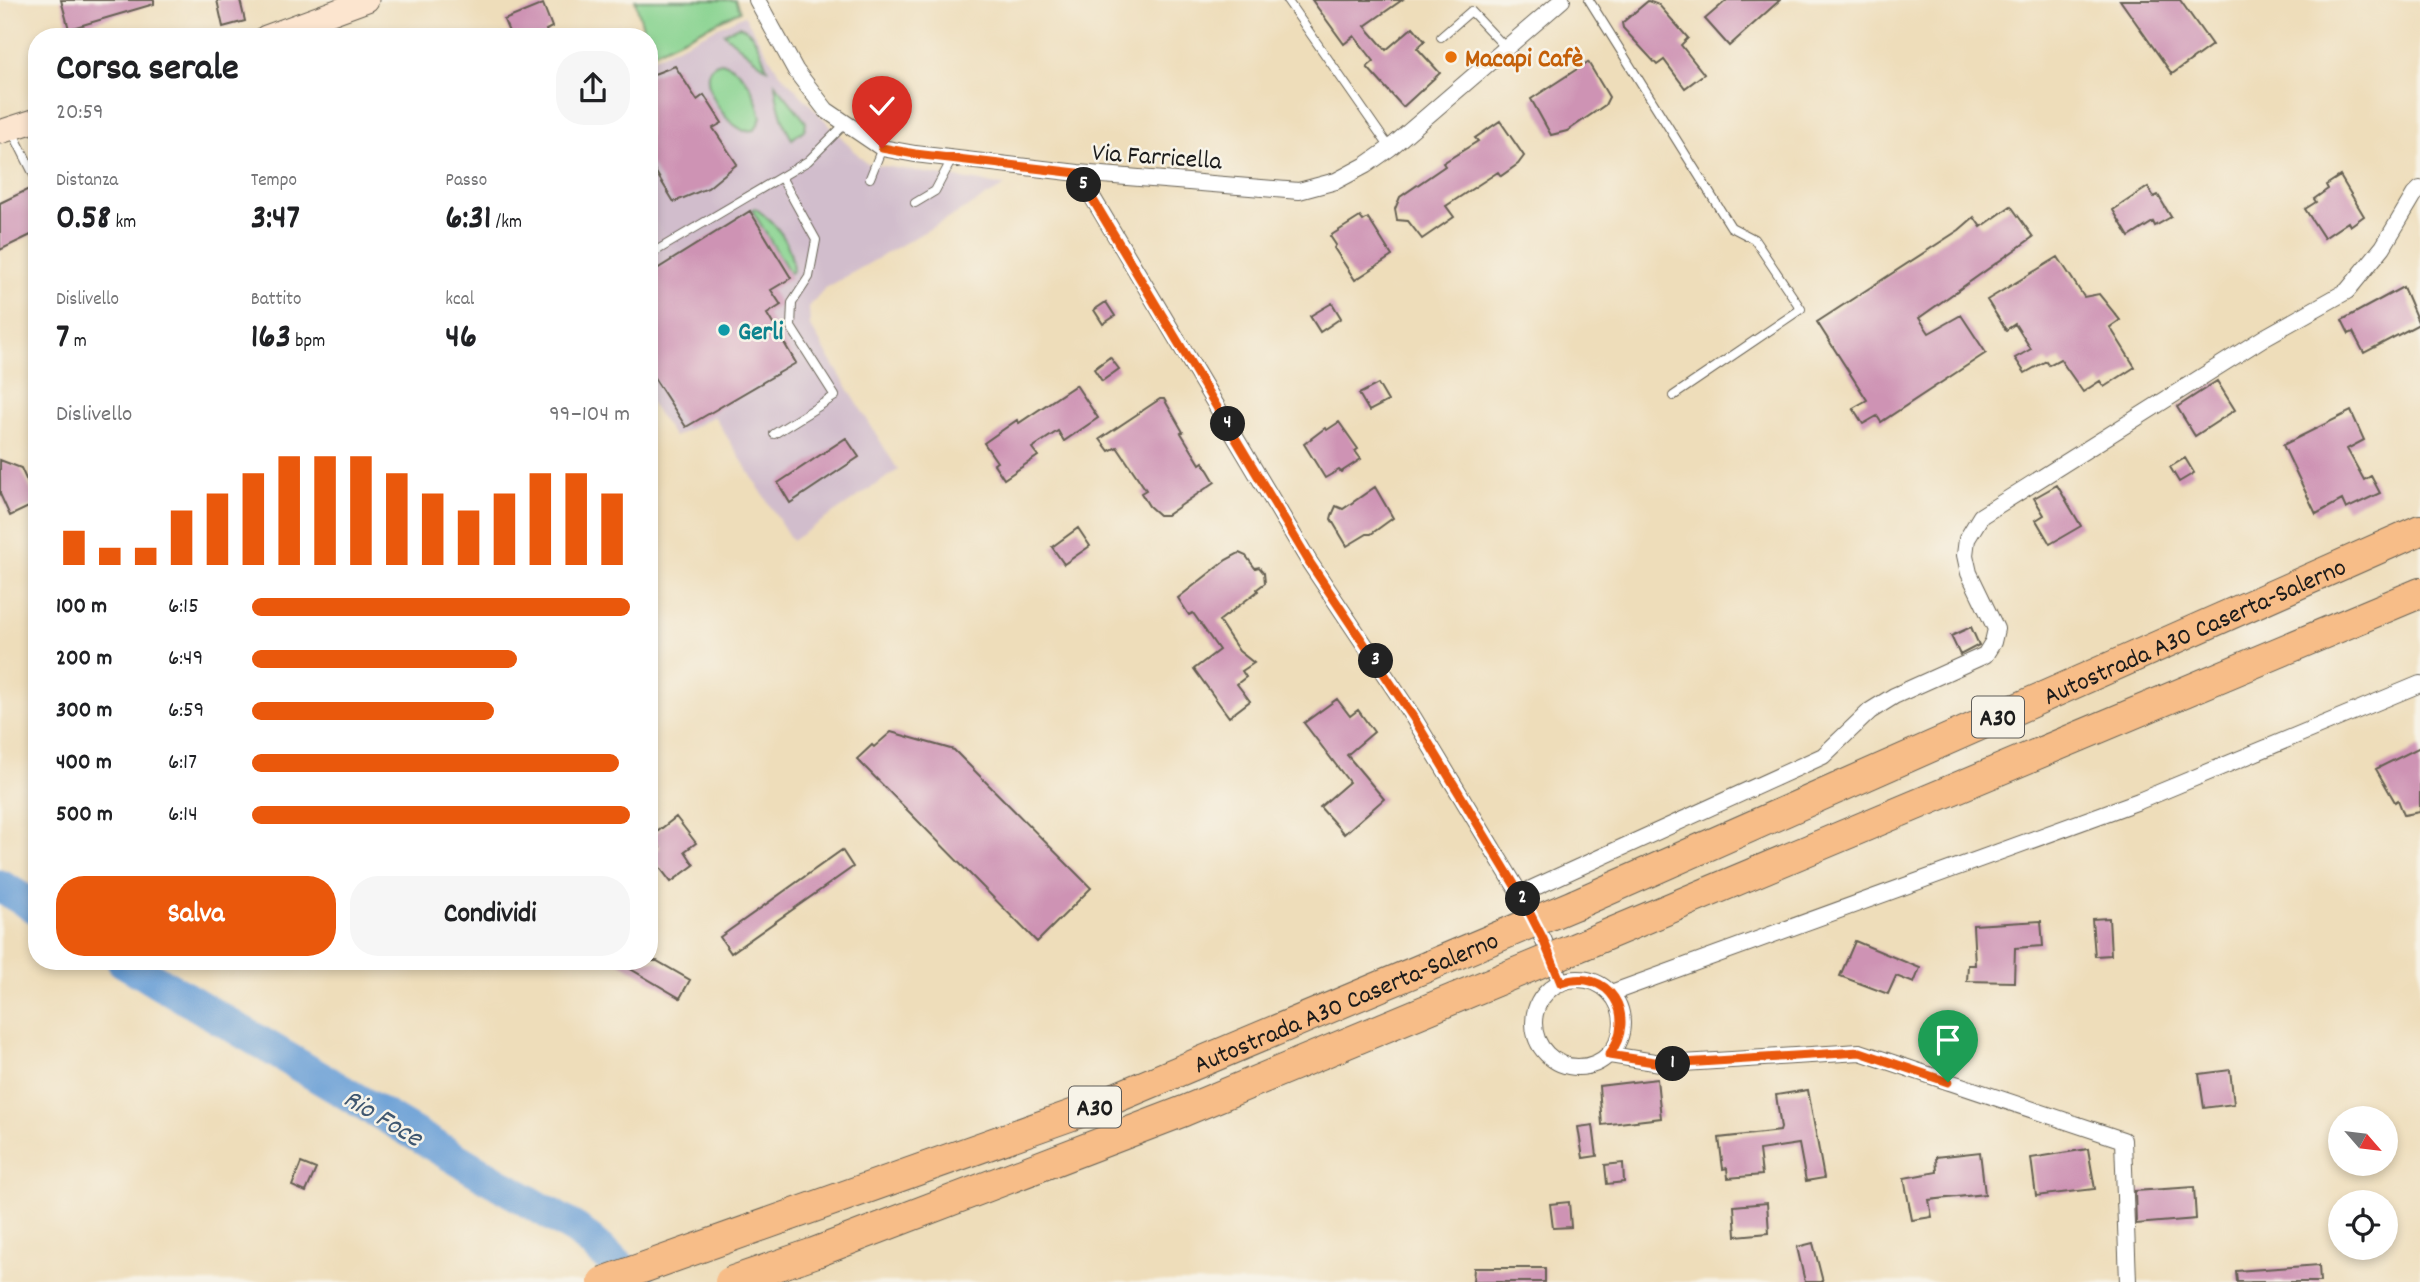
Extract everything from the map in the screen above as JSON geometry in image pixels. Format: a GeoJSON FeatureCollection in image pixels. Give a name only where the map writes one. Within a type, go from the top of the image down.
{"type":"FeatureCollection","features":[{"type":"Feature","properties":{"kind":"highway","name":"Autostrada A30 Caserta-Salerno"},"geometry":{"type":"LineString","coordinates":[[603,1282],[1089,1110],[1576,904],[2420,530]]}},
{"type":"Feature","properties":{"kind":"highway","name":"Autostrada A30 Caserta-Salerno"},"geometry":{"type":"LineString","coordinates":[[730,1282],[814,1253],[1184,1111],[2420,593]]}},
{"type":"Feature","properties":{"kind":"main road"},"geometry":{"type":"LineString","coordinates":[[291,28],[367,0]]}},
{"type":"Feature","properties":{"kind":"street","name":"Via Farricella"},"geometry":{"type":"LineString","coordinates":[[757,0],[796,71],[826,110],[882,148],[1077,173],[1299,191],[1336,181],[1390,148],[1562,0]]}},
{"type":"Feature","properties":{"kind":"street"},"geometry":{"type":"LineString","coordinates":[[1077,173],[1310,563],[1413,717],[1520,894],[1561,983]]}},
{"type":"Feature","properties":{"kind":"street"},"geometry":{"type":"LineString","coordinates":[[1520,894],[1823,756],[1870,711],[1894,696],[1985,655],[1993,642],[1996,629],[1969,573],[1965,555],[1967,540],[1981,516],[2265,337],[2347,291],[2383,247],[2420,189]]}},
{"type":"Feature","properties":{"kind":"street"},"geometry":{"type":"LineString","coordinates":[[1611,993],[2139,801],[2420,684]]}},
{"type":"Feature","properties":{"kind":"street"},"geometry":{"type":"LineString","coordinates":[[1570,979],[1585,979],[1599,984],[1611,993],[1619,1005],[1622,1031],[1618,1044],[1609,1055],[1597,1064],[1583,1068],[1568,1067],[1554,1061],[1543,1051],[1535,1030],[1537,1007],[1544,995],[1570,979]]}},
{"type":"Feature","properties":{"kind":"street"},"geometry":{"type":"LineString","coordinates":[[1609,1055],[1667,1064],[1860,1052],[2123,1140],[2128,1282]]}},
{"type":"Feature","properties":{"kind":"lane"},"geometry":{"type":"LineString","coordinates":[[1288,0],[1390,148]]}},
{"type":"Feature","properties":{"kind":"lane"},"geometry":{"type":"LineString","coordinates":[[1589,0],[1731,227],[1754,239],[1801,309],[1673,396]]}},
{"type":"Feature","properties":{"kind":"lane"},"geometry":{"type":"LineString","coordinates":[[1441,37],[1471,11],[1506,48]]}},
{"type":"Feature","properties":{"kind":"lane"},"geometry":{"type":"LineString","coordinates":[[658,250],[808,161],[845,124]]}},
{"type":"Feature","properties":{"kind":"lane"},"geometry":{"type":"LineString","coordinates":[[21,127],[28,151]]}},
{"type":"Feature","properties":{"kind":"lane"},"geometry":{"type":"LineString","coordinates":[[870,178],[882,148]]}},
{"type":"Feature","properties":{"kind":"lane"},"geometry":{"type":"LineString","coordinates":[[915,203],[935,191],[952,159]]}},
{"type":"Feature","properties":{"kind":"lane"},"geometry":{"type":"LineString","coordinates":[[775,434],[835,397],[791,327],[792,303],[808,278],[816,240],[781,177]]}},
{"type":"Feature","properties":{"kind":"shaded area","name":"Gerli"},"geometry":{"type":"Polygon","coordinates":[[[744,15],[778,71],[866,163],[1005,186],[824,289],[809,307],[810,326],[898,470],[792,541],[714,416],[674,437],[658,414],[658,56],[744,15]]]}},
{"type":"Feature","properties":{"kind":"green space"},"geometry":{"type":"Polygon","coordinates":[[[635,0],[735,0],[740,11],[658,51],[658,28],[643,28],[635,0]]]}},
{"type":"Feature","properties":{"kind":"green space"},"geometry":{"type":"Polygon","coordinates":[[[738,26],[753,36],[767,68],[724,33],[738,26]]]}},
{"type":"Feature","properties":{"kind":"green space"},"geometry":{"type":"Polygon","coordinates":[[[722,62],[738,71],[753,92],[761,118],[755,130],[744,131],[732,123],[712,95],[709,70],[722,62]]]}},
{"type":"Feature","properties":{"kind":"green space"},"geometry":{"type":"Polygon","coordinates":[[[775,83],[806,122],[805,129],[792,139],[780,112],[775,83]]]}},
{"type":"Feature","properties":{"kind":"green space"},"geometry":{"type":"Polygon","coordinates":[[[755,208],[782,235],[790,251],[793,271],[790,273],[752,210],[755,208]]]}},
{"type":"Feature","properties":{"kind":"building"},"geometry":{"type":"Polygon","coordinates":[[[61,0],[154,0],[154,4],[69,28],[61,0]]]}},
{"type":"Feature","properties":{"kind":"building"},"geometry":{"type":"Polygon","coordinates":[[[217,0],[240,0],[245,21],[223,27],[217,0]]]}},
{"type":"Feature","properties":{"kind":"building"},"geometry":{"type":"Polygon","coordinates":[[[1312,0],[1402,0],[1365,26],[1386,50],[1413,27],[1425,41],[1417,48],[1440,73],[1403,107],[1367,67],[1374,61],[1354,36],[1344,44],[1312,0]]]}},
{"type":"Feature","properties":{"kind":"building"},"geometry":{"type":"Polygon","coordinates":[[[1727,0],[1780,0],[1729,46],[1705,19],[1727,0]]]}},
{"type":"Feature","properties":{"kind":"building"},"geometry":{"type":"Polygon","coordinates":[[[2120,0],[2180,0],[2212,45],[2172,74],[2120,0]]]}},
{"type":"Feature","properties":{"kind":"building"},"geometry":{"type":"Polygon","coordinates":[[[1648,1],[1659,5],[1688,38],[1681,45],[1704,74],[1685,88],[1664,60],[1657,65],[1623,28],[1622,23],[1648,1]]]}},
{"type":"Feature","properties":{"kind":"building"},"geometry":{"type":"Polygon","coordinates":[[[543,4],[552,27],[507,28],[504,20],[543,4]]]}},
{"type":"Feature","properties":{"kind":"building"},"geometry":{"type":"Polygon","coordinates":[[[1588,62],[1609,97],[1605,105],[1567,131],[1551,135],[1531,99],[1588,62]]]}},
{"type":"Feature","properties":{"kind":"building"},"geometry":{"type":"Polygon","coordinates":[[[675,66],[697,100],[704,95],[722,123],[713,128],[737,164],[708,188],[674,202],[658,176],[658,73],[675,66]]]}},
{"type":"Feature","properties":{"kind":"building"},"geometry":{"type":"Polygon","coordinates":[[[1500,121],[1524,156],[1518,164],[1501,176],[1498,172],[1446,206],[1454,217],[1422,239],[1408,221],[1397,220],[1395,209],[1400,197],[1445,166],[1443,163],[1478,141],[1475,138],[1500,121]]]}},
{"type":"Feature","properties":{"kind":"building"},"geometry":{"type":"Polygon","coordinates":[[[2340,176],[2364,216],[2350,226],[2348,222],[2324,238],[2305,209],[2328,189],[2326,185],[2340,176]]]}},
{"type":"Feature","properties":{"kind":"building"},"geometry":{"type":"Polygon","coordinates":[[[2148,187],[2154,197],[2158,195],[2171,217],[2155,226],[2153,222],[2129,237],[2113,210],[2148,187]]]}},
{"type":"Feature","properties":{"kind":"building"},"geometry":{"type":"Polygon","coordinates":[[[28,189],[28,236],[0,250],[0,203],[28,189]]]}},
{"type":"Feature","properties":{"kind":"building"},"geometry":{"type":"Polygon","coordinates":[[[2011,206],[2033,237],[1919,318],[1929,333],[1961,315],[1986,353],[1881,422],[1877,416],[1863,424],[1853,408],[1867,400],[1817,322],[1959,230],[1974,217],[1981,227],[2011,206]]]}},
{"type":"Feature","properties":{"kind":"building","name":"Gerli"},"geometry":{"type":"Polygon","coordinates":[[[750,211],[791,278],[771,290],[781,305],[767,314],[796,363],[686,427],[658,384],[658,268],[750,211]]]}},
{"type":"Feature","properties":{"kind":"building"},"geometry":{"type":"Polygon","coordinates":[[[1360,217],[1363,221],[1368,218],[1392,256],[1355,280],[1334,248],[1336,245],[1330,236],[1360,217]]]}},
{"type":"Feature","properties":{"kind":"building"},"geometry":{"type":"Polygon","coordinates":[[[2058,257],[2084,297],[2099,294],[2120,320],[2110,327],[2135,367],[2104,387],[2100,381],[2083,392],[2060,359],[2049,365],[2046,361],[2025,373],[2015,358],[2031,349],[2015,324],[2006,330],[1987,300],[2058,257]]]}},
{"type":"Feature","properties":{"kind":"building"},"geometry":{"type":"Polygon","coordinates":[[[2403,287],[2419,324],[2364,353],[2353,332],[2349,334],[2342,320],[2403,287]]]}},
{"type":"Feature","properties":{"kind":"building"},"geometry":{"type":"Polygon","coordinates":[[[1106,302],[1115,316],[1103,324],[1094,310],[1106,302]]]}},
{"type":"Feature","properties":{"kind":"building"},"geometry":{"type":"Polygon","coordinates":[[[1332,303],[1341,318],[1320,332],[1310,316],[1332,303]]]}},
{"type":"Feature","properties":{"kind":"building"},"geometry":{"type":"Polygon","coordinates":[[[1110,357],[1119,369],[1102,381],[1094,369],[1110,357]]]}},
{"type":"Feature","properties":{"kind":"building"},"geometry":{"type":"Polygon","coordinates":[[[2217,381],[2235,410],[2195,436],[2177,407],[2217,381]]]}},
{"type":"Feature","properties":{"kind":"building"},"geometry":{"type":"Polygon","coordinates":[[[1378,384],[1388,401],[1369,411],[1359,394],[1378,384]]]}},
{"type":"Feature","properties":{"kind":"building"},"geometry":{"type":"Polygon","coordinates":[[[1076,385],[1098,418],[1064,441],[1058,431],[1032,448],[1038,456],[1004,479],[994,464],[997,462],[984,443],[1076,385]]]}},
{"type":"Feature","properties":{"kind":"building"},"geometry":{"type":"Polygon","coordinates":[[[1160,399],[1164,399],[1200,464],[1203,462],[1215,482],[1167,515],[1159,515],[1149,506],[1141,493],[1146,490],[1117,447],[1109,451],[1100,439],[1160,399]]]}},
{"type":"Feature","properties":{"kind":"building"},"geometry":{"type":"Polygon","coordinates":[[[2351,411],[2364,440],[2347,449],[2364,480],[2371,476],[2380,493],[2346,509],[2342,500],[2316,514],[2283,445],[2351,411]]]}},
{"type":"Feature","properties":{"kind":"building"},"geometry":{"type":"Polygon","coordinates":[[[1339,422],[1358,449],[1355,451],[1361,459],[1341,472],[1339,470],[1325,478],[1304,444],[1325,428],[1327,430],[1339,422]]]}},
{"type":"Feature","properties":{"kind":"building"},"geometry":{"type":"Polygon","coordinates":[[[846,438],[859,457],[790,503],[778,483],[846,438]]]}},
{"type":"Feature","properties":{"kind":"building"},"geometry":{"type":"Polygon","coordinates":[[[2185,458],[2194,473],[2179,482],[2170,467],[2185,458]]]}},
{"type":"Feature","properties":{"kind":"building"},"geometry":{"type":"Polygon","coordinates":[[[0,460],[21,468],[28,483],[28,507],[10,516],[0,494],[0,460]]]}},
{"type":"Feature","properties":{"kind":"building"},"geometry":{"type":"Polygon","coordinates":[[[2057,485],[2081,526],[2050,544],[2036,520],[2044,515],[2034,498],[2057,485]]]}},
{"type":"Feature","properties":{"kind":"building"},"geometry":{"type":"Polygon","coordinates":[[[1375,487],[1393,518],[1371,534],[1347,546],[1331,519],[1336,506],[1343,509],[1375,487]]]}},
{"type":"Feature","properties":{"kind":"building"},"geometry":{"type":"Polygon","coordinates":[[[1078,528],[1090,546],[1064,564],[1052,547],[1078,528]]]}},
{"type":"Feature","properties":{"kind":"building"},"geometry":{"type":"Polygon","coordinates":[[[1239,553],[1246,556],[1255,568],[1259,567],[1264,573],[1265,583],[1219,621],[1239,651],[1254,663],[1242,671],[1246,677],[1237,684],[1250,701],[1229,717],[1194,669],[1219,650],[1193,613],[1189,615],[1178,598],[1239,553]]]}},
{"type":"Feature","properties":{"kind":"building"},"geometry":{"type":"Polygon","coordinates":[[[1971,627],[1979,645],[1960,655],[1951,636],[1971,627]]]}},
{"type":"Feature","properties":{"kind":"building"},"geometry":{"type":"Polygon","coordinates":[[[1337,699],[1350,716],[1358,710],[1374,732],[1347,755],[1384,799],[1344,834],[1320,807],[1349,782],[1304,723],[1337,699]]]}},
{"type":"Feature","properties":{"kind":"building"},"geometry":{"type":"Polygon","coordinates":[[[891,732],[954,750],[1091,888],[1037,942],[857,759],[891,732]]]}},
{"type":"Feature","properties":{"kind":"building"},"geometry":{"type":"Polygon","coordinates":[[[2420,747],[2420,812],[2404,815],[2398,800],[2395,802],[2376,769],[2420,747]]]}},
{"type":"Feature","properties":{"kind":"building"},"geometry":{"type":"Polygon","coordinates":[[[676,817],[696,843],[685,851],[694,865],[671,882],[658,865],[658,831],[676,817]]]}},
{"type":"Feature","properties":{"kind":"building"},"geometry":{"type":"Polygon","coordinates":[[[842,850],[853,867],[731,953],[720,937],[842,850]]]}},
{"type":"Feature","properties":{"kind":"building"},"geometry":{"type":"Polygon","coordinates":[[[2109,918],[2111,955],[2095,956],[2092,919],[2109,918]]]}},
{"type":"Feature","properties":{"kind":"building"},"geometry":{"type":"Polygon","coordinates":[[[2041,921],[2043,946],[2015,948],[2014,982],[1967,981],[1968,965],[1975,965],[1973,925],[2041,921]]]}},
{"type":"Feature","properties":{"kind":"building"},"geometry":{"type":"Polygon","coordinates":[[[1855,941],[1920,968],[1914,983],[1896,976],[1888,994],[1840,976],[1855,941]]]}},
{"type":"Feature","properties":{"kind":"building"},"geometry":{"type":"Polygon","coordinates":[[[658,962],[690,980],[680,998],[632,970],[658,970],[658,962]]]}},
{"type":"Feature","properties":{"kind":"building"},"geometry":{"type":"Polygon","coordinates":[[[2230,1070],[2234,1104],[2204,1108],[2199,1074],[2230,1070]]]}},
{"type":"Feature","properties":{"kind":"building"},"geometry":{"type":"Polygon","coordinates":[[[1657,1079],[1661,1118],[1602,1125],[1599,1086],[1657,1079]]]}},
{"type":"Feature","properties":{"kind":"building"},"geometry":{"type":"Polygon","coordinates":[[[1808,1090],[1824,1178],[1806,1181],[1799,1144],[1759,1150],[1762,1175],[1728,1178],[1727,1168],[1723,1169],[1719,1138],[1780,1131],[1776,1095],[1808,1090]]]}},
{"type":"Feature","properties":{"kind":"building"},"geometry":{"type":"Polygon","coordinates":[[[1593,1125],[1597,1156],[1583,1158],[1578,1127],[1593,1125]]]}},
{"type":"Feature","properties":{"kind":"building"},"geometry":{"type":"Polygon","coordinates":[[[2088,1149],[2095,1189],[2036,1196],[2031,1158],[2088,1149]]]}},
{"type":"Feature","properties":{"kind":"building"},"geometry":{"type":"Polygon","coordinates":[[[1980,1152],[1985,1194],[1929,1200],[1932,1217],[1912,1220],[1904,1178],[1937,1172],[1936,1157],[1980,1152]]]}},
{"type":"Feature","properties":{"kind":"building"},"geometry":{"type":"Polygon","coordinates":[[[301,1163],[316,1169],[306,1192],[292,1186],[301,1163]]]}},
{"type":"Feature","properties":{"kind":"building"},"geometry":{"type":"Polygon","coordinates":[[[1623,1163],[1624,1182],[1607,1184],[1605,1165],[1623,1163]]]}},
{"type":"Feature","properties":{"kind":"building"},"geometry":{"type":"Polygon","coordinates":[[[2194,1187],[2196,1219],[2136,1224],[2135,1191],[2194,1187]]]}},
{"type":"Feature","properties":{"kind":"building"},"geometry":{"type":"Polygon","coordinates":[[[1569,1202],[1571,1227],[1553,1228],[1550,1204],[1569,1202]]]}},
{"type":"Feature","properties":{"kind":"building"},"geometry":{"type":"Polygon","coordinates":[[[1767,1203],[1769,1233],[1736,1236],[1734,1206],[1767,1203]]]}},
{"type":"Feature","properties":{"kind":"building"},"geometry":{"type":"Polygon","coordinates":[[[1813,1243],[1823,1282],[1805,1282],[1797,1247],[1813,1243]]]}},
{"type":"Feature","properties":{"kind":"building"},"geometry":{"type":"Polygon","coordinates":[[[2319,1265],[2320,1282],[2237,1282],[2236,1271],[2319,1265]]]}},
{"type":"Feature","properties":{"kind":"building"},"geometry":{"type":"Polygon","coordinates":[[[1474,1268],[1545,1268],[1545,1282],[1473,1282],[1474,1268]]]}},
{"type":"Feature","properties":{"kind":"waterway","name":"Rio Foce"},"geometry":{"type":"LineString","coordinates":[[0,886],[28,903]]}},
{"type":"Feature","properties":{"kind":"waterway","name":"Rio Foce"},"geometry":{"type":"LineString","coordinates":[[138,970],[577,1230],[638,1282]]}},
{"type":"Feature","properties":{"kind":"place","name":"Macapi Cafè"},"geometry":{"type":"Point","coordinates":[1451,57]}},
{"type":"Feature","properties":{"kind":"place","name":"Gerli"},"geometry":{"type":"Point","coordinates":[724,330]}},
{"type":"Feature","properties":{"kind":"route"},"geometry":{"type":"LineString","coordinates":[[882,148],[1077,173],[1310,563],[1413,717],[1520,894],[1561,983],[1570,979],[1585,979],[1599,984],[1611,993],[1619,1005],[1622,1031],[1618,1044],[1609,1055],[1667,1064],[1860,1052],[1948,1082]]}}]}
